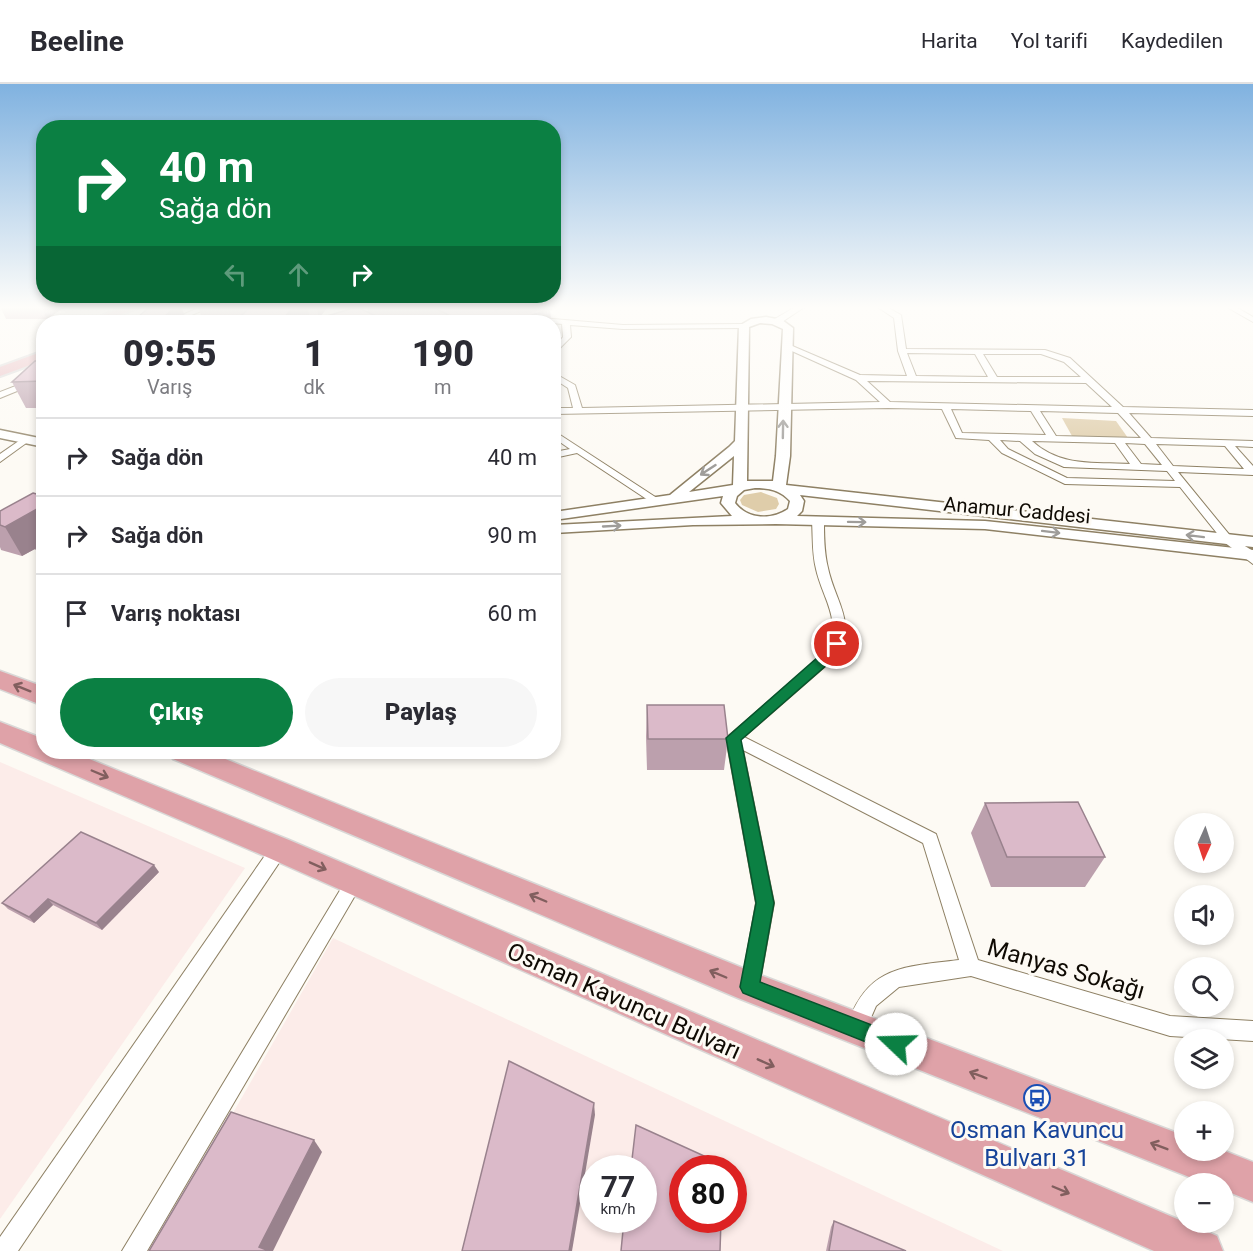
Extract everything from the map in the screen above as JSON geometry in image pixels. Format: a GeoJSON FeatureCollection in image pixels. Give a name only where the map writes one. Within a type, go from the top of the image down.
{"type":"FeatureCollection","features":[{"type":"Feature","properties":{"kind":"highway"},"geometry":{"type":"LineString","coordinates":[[0,679],[36,694]]}},
{"type":"Feature","properties":{"kind":"highway","name":"Osman Kavuncu Bulvarı"},"geometry":{"type":"LineString","coordinates":[[0,732],[36,747]]}},
{"type":"Feature","properties":{"kind":"highway","name":"Osman Kavuncu Bulvarı"},"geometry":{"type":"LineString","coordinates":[[64,759],[279,849],[1202,1251]]}},
{"type":"Feature","properties":{"kind":"highway"},"geometry":{"type":"LineString","coordinates":[[199,759],[750,987],[1253,1182]]}},
{"type":"Feature","properties":{"kind":"main road"},"geometry":{"type":"LineString","coordinates":[[0,372],[30,360]]}},
{"type":"Feature","properties":{"kind":"street"},"geometry":{"type":"LineString","coordinates":[[743,360],[737,488],[728,498],[730,508],[742,516],[759,520]]}},
{"type":"Feature","properties":{"kind":"street"},"geometry":{"type":"LineString","coordinates":[[777,520],[791,514],[797,506],[794,497],[781,488],[786,360]]}},
{"type":"Feature","properties":{"kind":"street"},"geometry":{"type":"LineString","coordinates":[[818,360],[859,378],[888,405]]}},
{"type":"Feature","properties":{"kind":"street"},"geometry":{"type":"LineString","coordinates":[[906,360],[912,378]]}},
{"type":"Feature","properties":{"kind":"street"},"geometry":{"type":"LineString","coordinates":[[983,360],[994,379]]}},
{"type":"Feature","properties":{"kind":"street"},"geometry":{"type":"LineString","coordinates":[[1067,360],[1121,409],[1228,540]]}},
{"type":"Feature","properties":{"kind":"street"},"geometry":{"type":"LineString","coordinates":[[859,378],[1090,380]]}},
{"type":"Feature","properties":{"kind":"street"},"geometry":{"type":"LineString","coordinates":[[0,395],[36,380]]}},
{"type":"Feature","properties":{"kind":"street"},"geometry":{"type":"LineString","coordinates":[[561,380],[572,387],[578,410]]}},
{"type":"Feature","properties":{"kind":"street"},"geometry":{"type":"LineString","coordinates":[[561,411],[784,405],[888,405],[1253,413]]}},
{"type":"Feature","properties":{"kind":"street"},"geometry":{"type":"LineString","coordinates":[[945,406],[959,436],[1227,443],[1248,444],[1253,449]]}},
{"type":"Feature","properties":{"kind":"street"},"geometry":{"type":"LineString","coordinates":[[1034,408],[1053,439]]}},
{"type":"Feature","properties":{"kind":"street"},"geometry":{"type":"LineString","coordinates":[[0,424],[36,430]]}},
{"type":"Feature","properties":{"kind":"street"},"geometry":{"type":"LineString","coordinates":[[0,434],[36,441]]}},
{"type":"Feature","properties":{"kind":"street"},"geometry":{"type":"LineString","coordinates":[[992,437],[1005,451],[1065,481],[1183,484]]}},
{"type":"Feature","properties":{"kind":"street"},"geometry":{"type":"LineString","coordinates":[[561,438],[658,502]]}},
{"type":"Feature","properties":{"kind":"street"},"geometry":{"type":"LineString","coordinates":[[1023,438],[1038,452],[1064,464],[1252,471]]}},
{"type":"Feature","properties":{"kind":"street"},"geometry":{"type":"LineString","coordinates":[[0,459],[26,439]]}},
{"type":"Feature","properties":{"kind":"street"},"geometry":{"type":"LineString","coordinates":[[1118,440],[1137,466]]}},
{"type":"Feature","properties":{"kind":"street"},"geometry":{"type":"LineString","coordinates":[[675,498],[696,478],[726,458],[741,442]]}},
{"type":"Feature","properties":{"kind":"street"},"geometry":{"type":"LineString","coordinates":[[1227,443],[1252,471]]}},
{"type":"Feature","properties":{"kind":"street"},"geometry":{"type":"LineString","coordinates":[[561,454],[579,450]]}},
{"type":"Feature","properties":{"kind":"street","name":"Anamur Caddesi"},"geometry":{"type":"LineString","coordinates":[[737,488],[763,484],[781,488],[1228,540],[1252,553]]}},
{"type":"Feature","properties":{"kind":"street"},"geometry":{"type":"LineString","coordinates":[[561,515],[658,502],[737,488]]}},
{"type":"Feature","properties":{"kind":"street"},"geometry":{"type":"LineString","coordinates":[[561,529],[693,521],[759,520]]}},
{"type":"Feature","properties":{"kind":"street","name":"Anamur Caddesi"},"geometry":{"type":"LineString","coordinates":[[759,520],[985,525],[1252,553]]}},
{"type":"Feature","properties":{"kind":"street"},"geometry":{"type":"LineString","coordinates":[[733,738],[832,652],[837,644],[840,635],[840,618],[822,571],[818,521]]}},
{"type":"Feature","properties":{"kind":"street"},"geometry":{"type":"LineString","coordinates":[[733,738],[930,838],[971,967]]}},
{"type":"Feature","properties":{"kind":"street"},"geometry":{"type":"LineString","coordinates":[[733,738],[765,903],[750,987]]}},
{"type":"Feature","properties":{"kind":"street"},"geometry":{"type":"LineString","coordinates":[[4,1251],[279,849]]}},
{"type":"Feature","properties":{"kind":"street"},"geometry":{"type":"LineString","coordinates":[[135,1251],[354,882]]}},
{"type":"Feature","properties":{"kind":"street","name":"Manyas Sokağı"},"geometry":{"type":"LineString","coordinates":[[856,1029],[869,999],[893,980],[907,975],[971,967],[1170,1026],[1253,1031]]}},
{"type":"Feature","properties":{"kind":"shaded area"},"geometry":{"type":"Polygon","coordinates":[[[1062,418],[1116,421],[1128,438],[1072,436],[1062,418]]]}},
{"type":"Feature","properties":{"kind":"shaded area"},"geometry":{"type":"Polygon","coordinates":[[[761,492],[777,498],[779,504],[776,509],[758,512],[742,505],[740,500],[744,495],[761,492]]]}},
{"type":"Feature","properties":{"kind":"shaded area"},"geometry":{"type":"Polygon","coordinates":[[[0,762],[245,868],[0,1219],[0,762]]]}},
{"type":"Feature","properties":{"kind":"shaded area"},"geometry":{"type":"Polygon","coordinates":[[[333,938],[1003,1251],[154,1251],[333,938]]]}},
{"type":"Feature","properties":{"kind":"building"},"geometry":{"type":"Polygon","coordinates":[[[35,361],[36,361],[36,381],[12,382],[35,361]]]}},
{"type":"Feature","properties":{"kind":"building"},"geometry":{"type":"Polygon","coordinates":[[[33,493],[36,494],[36,510],[5,527],[0,525],[0,511],[33,493]]]}},
{"type":"Feature","properties":{"kind":"building"},"geometry":{"type":"Polygon","coordinates":[[[647,705],[724,705],[728,739],[648,739],[647,705]]]}},
{"type":"Feature","properties":{"kind":"building"},"geometry":{"type":"Polygon","coordinates":[[[1078,802],[1105,857],[1007,857],[985,803],[1078,802]]]}},
{"type":"Feature","properties":{"kind":"building"},"geometry":{"type":"Polygon","coordinates":[[[81,832],[154,865],[96,923],[48,899],[29,917],[2,903],[81,832]]]}},
{"type":"Feature","properties":{"kind":"building"},"geometry":{"type":"Polygon","coordinates":[[[509,1061],[594,1103],[585,1155],[579,1155],[579,1192],[569,1251],[462,1251],[509,1061]]]}},
{"type":"Feature","properties":{"kind":"building"},"geometry":{"type":"Polygon","coordinates":[[[231,1112],[314,1140],[259,1247],[269,1251],[149,1251],[231,1112]]]}},
{"type":"Feature","properties":{"kind":"building"},"geometry":{"type":"Polygon","coordinates":[[[636,1125],[702,1155],[669,1155],[669,1233],[721,1233],[720,1251],[621,1251],[623,1233],[657,1233],[657,1155],[633,1155],[636,1125]]]}},
{"type":"Feature","properties":{"kind":"building"},"geometry":{"type":"Polygon","coordinates":[[[834,1221],[906,1251],[829,1251],[834,1221]]]}},
{"type":"Feature","properties":{"kind":"place","name":"Osman Kavuncu Bulvarı 31"},"geometry":{"type":"Point","coordinates":[1037,1098]}},
{"type":"Feature","properties":{"kind":"route"},"geometry":{"type":"LineString","coordinates":[[837,644],[832,652],[733,738],[765,903],[750,987],[896,1044]]}}]}
